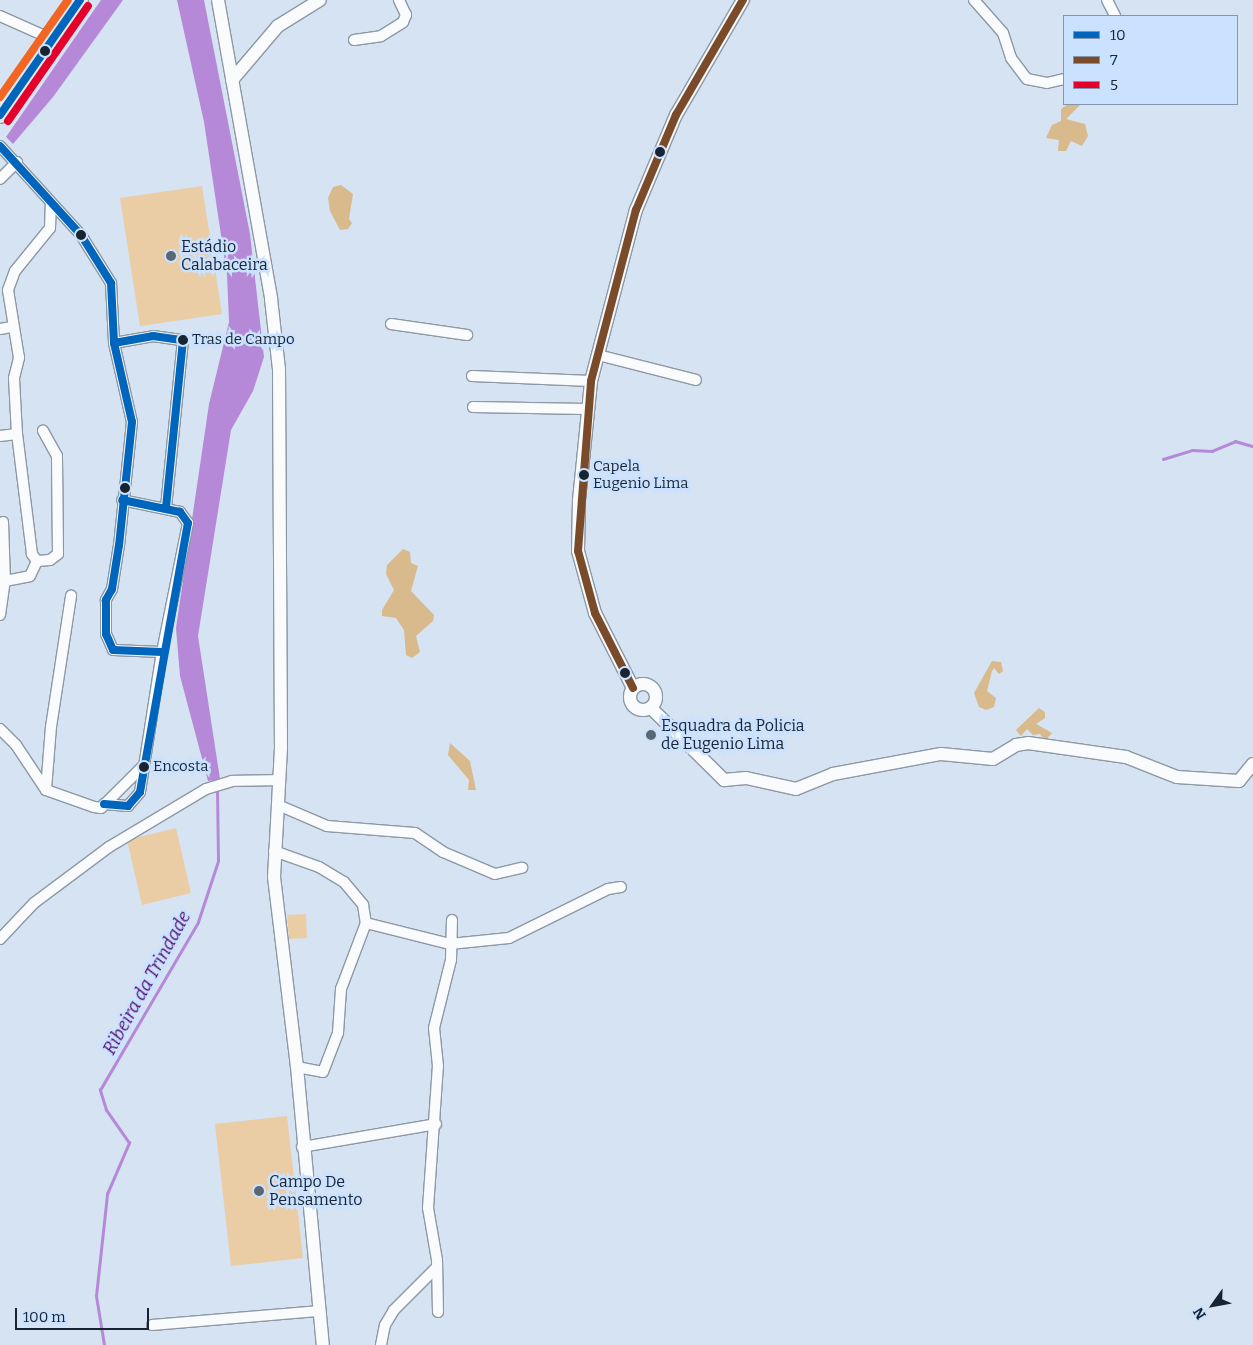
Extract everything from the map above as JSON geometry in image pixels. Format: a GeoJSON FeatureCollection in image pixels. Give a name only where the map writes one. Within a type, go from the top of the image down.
{"type":"FeatureCollection","features":[{"type":"Feature","properties":{"kind":"main road"},"geometry":{"type":"LineString","coordinates":[[0,115],[54,40],[77,1]]}},
{"type":"Feature","properties":{"kind":"street"},"geometry":{"type":"LineString","coordinates":[[218,0],[271,299],[279,369],[278,806],[274,851],[297,1067],[302,1147],[323,1345]]}},
{"type":"Feature","properties":{"kind":"street"},"geometry":{"type":"LineString","coordinates":[[232,80],[278,26],[320,0]]}},
{"type":"Feature","properties":{"kind":"street"},"geometry":{"type":"LineString","coordinates":[[354,40],[381,36],[403,22],[406,15],[399,0]]}},
{"type":"Feature","properties":{"kind":"street"},"geometry":{"type":"LineString","coordinates":[[633,688],[645,684],[653,688],[656,701],[651,708],[638,710],[632,705],[633,688],[596,613],[578,551],[586,410],[591,381],[636,210],[660,152],[701,68],[743,0]]}},
{"type":"Feature","properties":{"kind":"street"},"geometry":{"type":"LineString","coordinates":[[974,0],[1003,33],[1011,58],[1027,79],[1047,82],[1063,78]]}},
{"type":"Feature","properties":{"kind":"street"},"geometry":{"type":"LineString","coordinates":[[1107,0],[1114,15]]}},
{"type":"Feature","properties":{"kind":"street"},"geometry":{"type":"LineString","coordinates":[[0,16],[54,40]]}},
{"type":"Feature","properties":{"kind":"street"},"geometry":{"type":"LineString","coordinates":[[0,146],[82,235],[105,268],[113,294],[114,343],[132,422],[116,563],[106,600],[108,645],[124,652],[162,652]]}},
{"type":"Feature","properties":{"kind":"street"},"geometry":{"type":"LineString","coordinates":[[0,179],[14,159]]}},
{"type":"Feature","properties":{"kind":"street"},"geometry":{"type":"LineString","coordinates":[[37,561],[32,554],[17,434],[14,378],[19,358],[11,327],[8,290],[12,278],[50,228],[52,203]]}},
{"type":"Feature","properties":{"kind":"street"},"geometry":{"type":"LineString","coordinates":[[391,324],[467,334]]}},
{"type":"Feature","properties":{"kind":"street"},"geometry":{"type":"LineString","coordinates":[[0,329],[11,327]]}},
{"type":"Feature","properties":{"kind":"street"},"geometry":{"type":"LineString","coordinates":[[114,343],[153,336],[183,340],[166,508]]}},
{"type":"Feature","properties":{"kind":"street"},"geometry":{"type":"LineString","coordinates":[[598,355],[696,380]]}},
{"type":"Feature","properties":{"kind":"street"},"geometry":{"type":"LineString","coordinates":[[472,376],[591,381]]}},
{"type":"Feature","properties":{"kind":"street"},"geometry":{"type":"LineString","coordinates":[[473,407],[586,410]]}},
{"type":"Feature","properties":{"kind":"street"},"geometry":{"type":"LineString","coordinates":[[37,561],[50,560],[58,554],[57,456],[43,431]]}},
{"type":"Feature","properties":{"kind":"street"},"geometry":{"type":"LineString","coordinates":[[0,436],[17,434]]}},
{"type":"Feature","properties":{"kind":"street"},"geometry":{"type":"LineString","coordinates":[[104,804],[123,807],[135,802],[140,792],[142,767],[162,652],[188,520],[184,514],[166,508],[122,500]]}},
{"type":"Feature","properties":{"kind":"street"},"geometry":{"type":"LineString","coordinates":[[0,615],[5,580],[4,522]]}},
{"type":"Feature","properties":{"kind":"street"},"geometry":{"type":"LineString","coordinates":[[5,580],[30,576],[37,561]]}},
{"type":"Feature","properties":{"kind":"street"},"geometry":{"type":"LineString","coordinates":[[46,790],[51,727],[71,596]]}},
{"type":"Feature","properties":{"kind":"street"},"geometry":{"type":"LineString","coordinates":[[651,708],[724,780],[746,778],[796,789],[833,774],[941,754],[994,759],[1016,745],[1028,743],[1126,757],[1177,777],[1239,780],[1253,764]]}},
{"type":"Feature","properties":{"kind":"street"},"geometry":{"type":"LineString","coordinates":[[0,730],[16,745],[46,790],[94,807],[102,808],[142,767]]}},
{"type":"Feature","properties":{"kind":"street"},"geometry":{"type":"LineString","coordinates":[[0,939],[34,902],[109,847],[206,789],[232,780],[278,780]]}},
{"type":"Feature","properties":{"kind":"street"},"geometry":{"type":"LineString","coordinates":[[278,806],[327,826],[415,833],[460,861],[494,874],[522,868]]}},
{"type":"Feature","properties":{"kind":"street"},"geometry":{"type":"LineString","coordinates":[[274,851],[324,870],[344,882],[363,905],[366,923],[341,990],[338,1034],[323,1072],[297,1067]]}},
{"type":"Feature","properties":{"kind":"street"},"geometry":{"type":"LineString","coordinates":[[366,923],[450,944],[509,938],[608,889],[621,887]]}},
{"type":"Feature","properties":{"kind":"street"},"geometry":{"type":"LineString","coordinates":[[438,1312],[436,1268],[428,1208],[436,1124],[438,1066],[434,1028],[451,960],[452,920]]}},
{"type":"Feature","properties":{"kind":"street"},"geometry":{"type":"LineString","coordinates":[[302,1147],[436,1124]]}},
{"type":"Feature","properties":{"kind":"street"},"geometry":{"type":"LineString","coordinates":[[381,1345],[385,1325],[394,1310],[436,1268]]}},
{"type":"Feature","properties":{"kind":"street"},"geometry":{"type":"LineString","coordinates":[[152,1325],[320,1311]]}},
{"type":"Feature","properties":{"kind":"shaded area"},"geometry":{"type":"Polygon","coordinates":[[[101,0],[123,0],[53,97],[13,144],[6,137],[101,0]]]}},
{"type":"Feature","properties":{"kind":"shaded area"},"geometry":{"type":"Polygon","coordinates":[[[177,0],[204,0],[250,234],[264,357],[253,391],[231,430],[198,636],[220,779],[208,781],[180,676],[176,628],[209,404],[229,322],[227,275],[204,122],[177,0]]]}},
{"type":"Feature","properties":{"kind":"shaded area"},"geometry":{"type":"Polygon","coordinates":[[[1067,105],[1080,105],[1066,119],[1085,124],[1088,136],[1082,146],[1071,141],[1066,151],[1058,151],[1059,140],[1046,138],[1052,125],[1061,121],[1061,109],[1067,105]]]}},
{"type":"Feature","properties":{"kind":"shaded area"},"geometry":{"type":"Polygon","coordinates":[[[341,185],[353,194],[349,219],[352,223],[348,229],[340,230],[330,211],[328,198],[333,187],[341,185]]]}},
{"type":"Feature","properties":{"kind":"shaded area","name":"Estádio Calabaceira"},"geometry":{"type":"Polygon","coordinates":[[[202,186],[222,314],[140,326],[120,198],[202,186]]]}},
{"type":"Feature","properties":{"kind":"shaded area"},"geometry":{"type":"Polygon","coordinates":[[[403,549],[410,552],[411,563],[418,566],[411,591],[434,615],[433,621],[416,636],[420,652],[412,658],[406,655],[404,630],[396,618],[382,616],[382,610],[394,590],[386,574],[387,565],[403,549]]]}},
{"type":"Feature","properties":{"kind":"shaded area"},"geometry":{"type":"Polygon","coordinates":[[[992,661],[1001,662],[1003,671],[999,674],[994,668],[992,671],[987,691],[996,698],[994,707],[986,710],[979,707],[974,693],[992,661]]]}},
{"type":"Feature","properties":{"kind":"shaded area"},"geometry":{"type":"Polygon","coordinates":[[[1039,708],[1045,712],[1045,718],[1036,724],[1052,733],[1045,741],[1040,734],[1033,735],[1027,729],[1021,736],[1016,730],[1039,708]]]}},
{"type":"Feature","properties":{"kind":"shaded area"},"geometry":{"type":"Polygon","coordinates":[[[450,743],[470,761],[476,790],[468,790],[469,780],[448,755],[450,743]]]}},
{"type":"Feature","properties":{"kind":"shaded area"},"geometry":{"type":"Polygon","coordinates":[[[176,828],[191,893],[142,905],[127,840],[176,828]]]}},
{"type":"Feature","properties":{"kind":"shaded area"},"geometry":{"type":"Polygon","coordinates":[[[306,914],[307,938],[289,939],[287,915],[306,914]]]}},
{"type":"Feature","properties":{"kind":"shaded area","name":"Campo De Pensamento"},"geometry":{"type":"Polygon","coordinates":[[[287,1116],[303,1258],[231,1266],[215,1124],[287,1116]]]}},
{"type":"Feature","properties":{"kind":"waterway"},"geometry":{"type":"LineString","coordinates":[[1163,459],[1192,450],[1212,451],[1235,441],[1253,446]]}},
{"type":"Feature","properties":{"kind":"waterway","name":"Ribeira da Trindade"},"geometry":{"type":"LineString","coordinates":[[104,1345],[96,1296],[107,1194],[129,1143],[106,1110],[100,1090],[198,922],[218,861],[217,789]]}},
{"type":"Feature","properties":{"kind":"transit line"},"geometry":{"type":"LineString","coordinates":[[0,97],[68,0]]}},
{"type":"Feature","properties":{"kind":"transit line","name":"10"},"geometry":{"type":"LineString","coordinates":[[0,115],[80,0]]}},
{"type":"Feature","properties":{"kind":"transit line","name":"7"},"geometry":{"type":"LineString","coordinates":[[633,688],[595,613],[578,551],[591,381],[636,210],[676,115],[743,0]]}},
{"type":"Feature","properties":{"kind":"transit line","name":"5"},"geometry":{"type":"LineString","coordinates":[[8,121],[88,6]]}},
{"type":"Feature","properties":{"kind":"transit line","name":"10"},"geometry":{"type":"LineString","coordinates":[[0,146],[81,235],[111,283],[114,343],[132,422],[119,545],[112,589],[106,600],[106,634],[113,650],[162,652]]}},
{"type":"Feature","properties":{"kind":"transit line","name":"10"},"geometry":{"type":"LineString","coordinates":[[114,343],[153,336],[183,340],[166,508]]}},
{"type":"Feature","properties":{"kind":"transit line","name":"10"},"geometry":{"type":"LineString","coordinates":[[104,804],[128,806],[140,792],[188,523],[180,512],[122,500]]}},
{"type":"Feature","properties":{"kind":"place","name":"Estádio Calabaceira"},"geometry":{"type":"Point","coordinates":[171,256]}},
{"type":"Feature","properties":{"kind":"place","name":"Tras de Campo"},"geometry":{"type":"Point","coordinates":[183,340]}},
{"type":"Feature","properties":{"kind":"place","name":"Capela Eugenio Lima"},"geometry":{"type":"Point","coordinates":[584,475]}},
{"type":"Feature","properties":{"kind":"place","name":"Esquadra da Policia de Eugenio Lima"},"geometry":{"type":"Point","coordinates":[651,735]}},
{"type":"Feature","properties":{"kind":"place","name":"Encosta"},"geometry":{"type":"Point","coordinates":[144,767]}},
{"type":"Feature","properties":{"kind":"place","name":"Campo De Pensamento"},"geometry":{"type":"Point","coordinates":[259,1191]}}]}
